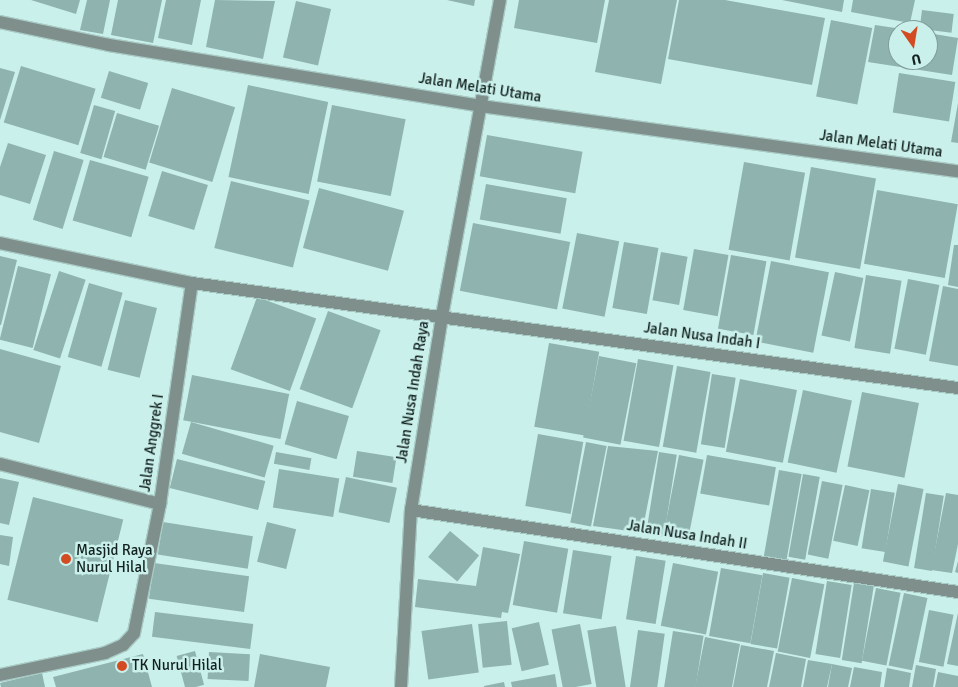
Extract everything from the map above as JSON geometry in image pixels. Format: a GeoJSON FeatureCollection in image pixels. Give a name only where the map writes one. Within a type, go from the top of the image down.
{"type":"FeatureCollection","features":[{"type":"Feature","properties":{"kind":"street","name":"Jalan Nusa Indah Raya"},"geometry":{"type":"LineString","coordinates":[[401,687],[411,510],[442,316],[500,0]]}},
{"type":"Feature","properties":{"kind":"street","name":"Jalan Melati Utama"},"geometry":{"type":"LineString","coordinates":[[0,22],[109,45],[481,106],[958,171]]}},
{"type":"Feature","properties":{"kind":"street"},"geometry":{"type":"LineString","coordinates":[[0,243],[192,283],[442,316]]}},
{"type":"Feature","properties":{"kind":"street","name":"Jalan Anggrek I"},"geometry":{"type":"LineString","coordinates":[[0,464],[160,504],[192,283]]}},
{"type":"Feature","properties":{"kind":"street","name":"Jalan Nusa Indah I"},"geometry":{"type":"LineString","coordinates":[[442,316],[958,388]]}},
{"type":"Feature","properties":{"kind":"street"},"geometry":{"type":"LineString","coordinates":[[0,675],[105,654],[123,645],[134,634],[160,504]]}},
{"type":"Feature","properties":{"kind":"street","name":"Jalan Nusa Indah II"},"geometry":{"type":"LineString","coordinates":[[411,510],[958,592]]}},
{"type":"Feature","properties":{"kind":"building"},"geometry":{"type":"Polygon","coordinates":[[[31,0],[80,0],[76,14],[31,0]]]}},
{"type":"Feature","properties":{"kind":"building"},"geometry":{"type":"Polygon","coordinates":[[[87,0],[110,0],[103,34],[80,30],[87,0]]]}},
{"type":"Feature","properties":{"kind":"building"},"geometry":{"type":"Polygon","coordinates":[[[118,0],[162,0],[153,43],[111,35],[118,0]]]}},
{"type":"Feature","properties":{"kind":"building"},"geometry":{"type":"Polygon","coordinates":[[[166,0],[201,0],[192,45],[158,38],[166,0]]]}},
{"type":"Feature","properties":{"kind":"building"},"geometry":{"type":"Polygon","coordinates":[[[215,0],[275,1],[263,59],[206,47],[215,0]]]}},
{"type":"Feature","properties":{"kind":"building"},"geometry":{"type":"Polygon","coordinates":[[[447,0],[475,0],[474,6],[447,0]]]}},
{"type":"Feature","properties":{"kind":"building"},"geometry":{"type":"Polygon","coordinates":[[[519,0],[605,0],[597,43],[514,28],[519,0]]]}},
{"type":"Feature","properties":{"kind":"building"},"geometry":{"type":"Polygon","coordinates":[[[609,0],[677,0],[661,84],[595,72],[609,0]]]}},
{"type":"Feature","properties":{"kind":"building"},"geometry":{"type":"Polygon","coordinates":[[[679,0],[725,0],[825,18],[812,85],[668,59],[679,0]]]}},
{"type":"Feature","properties":{"kind":"building"},"geometry":{"type":"Polygon","coordinates":[[[782,0],[844,0],[842,12],[782,0]]]}},
{"type":"Feature","properties":{"kind":"building"},"geometry":{"type":"Polygon","coordinates":[[[853,0],[915,0],[911,20],[894,20],[851,12],[853,0]]]}},
{"type":"Feature","properties":{"kind":"building"},"geometry":{"type":"Polygon","coordinates":[[[296,1],[331,9],[318,66],[283,58],[296,1]]]}},
{"type":"Feature","properties":{"kind":"building"},"geometry":{"type":"Polygon","coordinates":[[[922,10],[954,14],[951,33],[938,31],[938,20],[921,20],[922,10]]]}},
{"type":"Feature","properties":{"kind":"building"},"geometry":{"type":"Polygon","coordinates":[[[831,20],[872,28],[857,105],[816,97],[831,20]]]}},
{"type":"Feature","properties":{"kind":"building"},"geometry":{"type":"Polygon","coordinates":[[[875,25],[888,27],[888,65],[868,62],[875,25]]]}},
{"type":"Feature","properties":{"kind":"building"},"geometry":{"type":"Polygon","coordinates":[[[938,35],[958,38],[952,75],[920,70],[938,70],[938,35]]]}},
{"type":"Feature","properties":{"kind":"building"},"geometry":{"type":"Polygon","coordinates":[[[21,66],[96,89],[78,145],[4,122],[21,66]]]}},
{"type":"Feature","properties":{"kind":"building"},"geometry":{"type":"Polygon","coordinates":[[[0,68],[15,72],[0,120],[0,68]]]}},
{"type":"Feature","properties":{"kind":"building"},"geometry":{"type":"Polygon","coordinates":[[[109,71],[148,83],[140,110],[101,98],[109,71]]]}},
{"type":"Feature","properties":{"kind":"building"},"geometry":{"type":"Polygon","coordinates":[[[899,73],[955,82],[949,121],[893,113],[899,73]]]}},
{"type":"Feature","properties":{"kind":"building"},"geometry":{"type":"Polygon","coordinates":[[[248,85],[328,102],[309,194],[228,177],[248,85]]]}},
{"type":"Feature","properties":{"kind":"building"},"geometry":{"type":"Polygon","coordinates":[[[172,88],[235,107],[212,182],[149,163],[172,88]]]}},
{"type":"Feature","properties":{"kind":"building"},"geometry":{"type":"Polygon","coordinates":[[[958,103],[958,143],[951,142],[958,103]]]}},
{"type":"Feature","properties":{"kind":"building"},"geometry":{"type":"Polygon","coordinates":[[[94,105],[115,111],[101,159],[80,153],[94,105]]]}},
{"type":"Feature","properties":{"kind":"building"},"geometry":{"type":"Polygon","coordinates":[[[332,105],[406,119],[391,196],[317,182],[332,105]]]}},
{"type":"Feature","properties":{"kind":"building"},"geometry":{"type":"Polygon","coordinates":[[[117,113],[159,126],[146,170],[104,157],[117,113]]]}},
{"type":"Feature","properties":{"kind":"building"},"geometry":{"type":"Polygon","coordinates":[[[487,135],[583,152],[575,193],[480,176],[487,135]]]}},
{"type":"Feature","properties":{"kind":"building"},"geometry":{"type":"Polygon","coordinates":[[[8,143],[46,155],[30,204],[0,195],[0,167],[8,143]]]}},
{"type":"Feature","properties":{"kind":"building"},"geometry":{"type":"Polygon","coordinates":[[[54,151],[84,160],[63,229],[33,220],[54,151]]]}},
{"type":"Feature","properties":{"kind":"building"},"geometry":{"type":"Polygon","coordinates":[[[90,160],[149,177],[131,237],[73,221],[90,160]]]}},
{"type":"Feature","properties":{"kind":"building"},"geometry":{"type":"Polygon","coordinates":[[[744,162],[805,173],[790,260],[729,250],[744,162]]]}},
{"type":"Feature","properties":{"kind":"building"},"geometry":{"type":"Polygon","coordinates":[[[811,167],[876,178],[860,269],[795,258],[811,167]]]}},
{"type":"Feature","properties":{"kind":"building"},"geometry":{"type":"Polygon","coordinates":[[[162,171],[208,185],[194,230],[148,216],[162,171]]]}},
{"type":"Feature","properties":{"kind":"building"},"geometry":{"type":"Polygon","coordinates":[[[231,181],[310,201],[293,268],[214,248],[231,181]]]}},
{"type":"Feature","properties":{"kind":"building"},"geometry":{"type":"Polygon","coordinates":[[[486,184],[567,198],[561,234],[480,219],[486,184]]]}},
{"type":"Feature","properties":{"kind":"building"},"geometry":{"type":"Polygon","coordinates":[[[319,188],[404,211],[388,271],[303,248],[319,188]]]}},
{"type":"Feature","properties":{"kind":"building"},"geometry":{"type":"Polygon","coordinates":[[[877,190],[958,204],[945,278],[864,264],[877,190]]]}},
{"type":"Feature","properties":{"kind":"building"},"geometry":{"type":"Polygon","coordinates":[[[473,223],[570,242],[557,310],[460,291],[473,223]]]}},
{"type":"Feature","properties":{"kind":"building"},"geometry":{"type":"Polygon","coordinates":[[[577,233],[619,241],[605,317],[562,309],[577,233]]]}},
{"type":"Feature","properties":{"kind":"building"},"geometry":{"type":"Polygon","coordinates":[[[624,242],[658,248],[647,314],[612,308],[624,242]]]}},
{"type":"Feature","properties":{"kind":"building"},"geometry":{"type":"Polygon","coordinates":[[[954,245],[958,245],[958,287],[948,285],[954,245]]]}},
{"type":"Feature","properties":{"kind":"building"},"geometry":{"type":"Polygon","coordinates":[[[694,249],[728,255],[718,316],[683,310],[694,249]]]}},
{"type":"Feature","properties":{"kind":"building"},"geometry":{"type":"Polygon","coordinates":[[[661,252],[688,257],[679,305],[652,300],[661,252]]]}},
{"type":"Feature","properties":{"kind":"building"},"geometry":{"type":"Polygon","coordinates":[[[731,255],[766,261],[753,335],[718,329],[731,255]]]}},
{"type":"Feature","properties":{"kind":"building"},"geometry":{"type":"Polygon","coordinates":[[[0,256],[17,260],[1,325],[0,325],[0,256]]]}},
{"type":"Feature","properties":{"kind":"building"},"geometry":{"type":"Polygon","coordinates":[[[771,261],[829,272],[813,353],[755,341],[771,261]]]}},
{"type":"Feature","properties":{"kind":"building"},"geometry":{"type":"Polygon","coordinates":[[[18,266],[51,274],[33,348],[0,340],[18,266]]]}},
{"type":"Feature","properties":{"kind":"building"},"geometry":{"type":"Polygon","coordinates":[[[59,271],[86,280],[60,359],[33,350],[59,271]]]}},
{"type":"Feature","properties":{"kind":"building"},"geometry":{"type":"Polygon","coordinates":[[[835,272],[863,278],[850,342],[821,336],[835,272]]]}},
{"type":"Feature","properties":{"kind":"building"},"geometry":{"type":"Polygon","coordinates":[[[866,275],[902,281],[890,354],[854,348],[866,275]]]}},
{"type":"Feature","properties":{"kind":"building"},"geometry":{"type":"Polygon","coordinates":[[[908,279],[939,285],[926,355],[894,349],[908,279]]]}},
{"type":"Feature","properties":{"kind":"building"},"geometry":{"type":"Polygon","coordinates":[[[89,283],[123,293],[101,367],[68,357],[89,283]]]}},
{"type":"Feature","properties":{"kind":"building"},"geometry":{"type":"Polygon","coordinates":[[[943,286],[958,289],[958,366],[929,361],[943,286]]]}},
{"type":"Feature","properties":{"kind":"building"},"geometry":{"type":"Polygon","coordinates":[[[257,297],[316,319],[290,391],[231,369],[257,297]]]}},
{"type":"Feature","properties":{"kind":"building"},"geometry":{"type":"Polygon","coordinates":[[[125,300],[157,308],[140,378],[108,370],[125,300]]]}},
{"type":"Feature","properties":{"kind":"building"},"geometry":{"type":"Polygon","coordinates":[[[328,311],[381,330],[352,408],[300,389],[328,311]]]}},
{"type":"Feature","properties":{"kind":"building"},"geometry":{"type":"Polygon","coordinates":[[[549,343],[599,352],[584,436],[534,427],[549,343]]]}},
{"type":"Feature","properties":{"kind":"building"},"geometry":{"type":"Polygon","coordinates":[[[0,349],[61,366],[39,443],[0,432],[0,349]]]}},
{"type":"Feature","properties":{"kind":"building"},"geometry":{"type":"Polygon","coordinates":[[[599,356],[636,363],[620,445],[583,437],[599,356]]]}},
{"type":"Feature","properties":{"kind":"building"},"geometry":{"type":"Polygon","coordinates":[[[638,359],[673,365],[659,447],[624,441],[638,359]]]}},
{"type":"Feature","properties":{"kind":"building"},"geometry":{"type":"Polygon","coordinates":[[[677,366],[710,372],[696,453],[663,447],[677,366]]]}},
{"type":"Feature","properties":{"kind":"building"},"geometry":{"type":"Polygon","coordinates":[[[712,374],[736,378],[725,448],[701,444],[712,374]]]}},
{"type":"Feature","properties":{"kind":"building"},"geometry":{"type":"Polygon","coordinates":[[[192,375],[289,394],[280,439],[183,420],[192,375]]]}},
{"type":"Feature","properties":{"kind":"building"},"geometry":{"type":"Polygon","coordinates":[[[740,379],[797,390],[783,463],[726,452],[740,379]]]}},
{"type":"Feature","properties":{"kind":"building"},"geometry":{"type":"Polygon","coordinates":[[[803,390],[852,400],[837,473],[788,462],[803,390]]]}},
{"type":"Feature","properties":{"kind":"building"},"geometry":{"type":"Polygon","coordinates":[[[862,392],[919,403],[904,478],[847,467],[862,392]]]}},
{"type":"Feature","properties":{"kind":"building"},"geometry":{"type":"Polygon","coordinates":[[[297,401],[349,416],[337,459],[285,444],[297,401]]]}},
{"type":"Feature","properties":{"kind":"building"},"geometry":{"type":"Polygon","coordinates":[[[191,422],[274,446],[265,477],[182,454],[191,422]]]}},
{"type":"Feature","properties":{"kind":"building"},"geometry":{"type":"Polygon","coordinates":[[[538,434],[583,442],[571,514],[525,506],[538,434]]]}},
{"type":"Feature","properties":{"kind":"building"},"geometry":{"type":"Polygon","coordinates":[[[586,442],[607,446],[591,527],[570,522],[586,442]]]}},
{"type":"Feature","properties":{"kind":"building"},"geometry":{"type":"Polygon","coordinates":[[[608,446],[658,451],[642,533],[593,526],[608,446]]]}},
{"type":"Feature","properties":{"kind":"building"},"geometry":{"type":"Polygon","coordinates":[[[357,451],[397,457],[392,483],[353,477],[357,451]]]}},
{"type":"Feature","properties":{"kind":"building"},"geometry":{"type":"Polygon","coordinates":[[[276,452],[311,458],[309,470],[274,464],[276,452]]]}},
{"type":"Feature","properties":{"kind":"building"},"geometry":{"type":"Polygon","coordinates":[[[659,452],[677,455],[664,537],[646,534],[659,452]]]}},
{"type":"Feature","properties":{"kind":"building"},"geometry":{"type":"Polygon","coordinates":[[[679,455],[704,460],[688,539],[664,535],[679,455]]]}},
{"type":"Feature","properties":{"kind":"building"},"geometry":{"type":"Polygon","coordinates":[[[707,455],[776,467],[769,506],[700,493],[707,455]]]}},
{"type":"Feature","properties":{"kind":"building"},"geometry":{"type":"Polygon","coordinates":[[[177,459],[265,481],[258,510],[170,488],[177,459]]]}},
{"type":"Feature","properties":{"kind":"building"},"geometry":{"type":"Polygon","coordinates":[[[279,469],[339,479],[333,517],[273,508],[279,469]]]}},
{"type":"Feature","properties":{"kind":"building"},"geometry":{"type":"Polygon","coordinates":[[[779,470],[802,474],[787,560],[764,556],[779,470]]]}},
{"type":"Feature","properties":{"kind":"building"},"geometry":{"type":"Polygon","coordinates":[[[803,474],[820,477],[805,560],[788,557],[803,474]]]}},
{"type":"Feature","properties":{"kind":"building"},"geometry":{"type":"Polygon","coordinates":[[[346,477],[397,488],[389,523],[339,512],[346,477]]]}},
{"type":"Feature","properties":{"kind":"building"},"geometry":{"type":"Polygon","coordinates":[[[0,478],[19,482],[9,525],[0,523],[0,478]]]}},
{"type":"Feature","properties":{"kind":"building"},"geometry":{"type":"Polygon","coordinates":[[[822,481],[843,485],[828,559],[808,555],[822,481]]]}},
{"type":"Feature","properties":{"kind":"building"},"geometry":{"type":"Polygon","coordinates":[[[898,484],[924,489],[908,567],[883,562],[898,484]]]}},
{"type":"Feature","properties":{"kind":"building"},"geometry":{"type":"Polygon","coordinates":[[[845,485],[869,490],[858,546],[833,541],[845,485]]]}},
{"type":"Feature","properties":{"kind":"building"},"geometry":{"type":"Polygon","coordinates":[[[871,489],[895,493],[885,552],[862,548],[871,489]]]}},
{"type":"Feature","properties":{"kind":"building"},"geometry":{"type":"Polygon","coordinates":[[[926,493],[944,496],[932,571],[914,568],[926,493]]]}},
{"type":"Feature","properties":{"kind":"building"},"geometry":{"type":"Polygon","coordinates":[[[946,493],[958,495],[958,544],[952,573],[931,570],[946,493]]]}},
{"type":"Feature","properties":{"kind":"building","name":"Masjid Raya Nurul Hilal"},"geometry":{"type":"Polygon","coordinates":[[[33,497],[123,519],[98,622],[7,600],[33,497]]]}},
{"type":"Feature","properties":{"kind":"building"},"geometry":{"type":"Polygon","coordinates":[[[163,522],[253,536],[248,569],[158,555],[163,522]]]}},
{"type":"Feature","properties":{"kind":"building"},"geometry":{"type":"Polygon","coordinates":[[[267,522],[296,529],[286,569],[257,562],[267,522]]]}},
{"type":"Feature","properties":{"kind":"building"},"geometry":{"type":"Polygon","coordinates":[[[450,531],[479,555],[457,581],[428,557],[450,531]]]}},
{"type":"Feature","properties":{"kind":"building"},"geometry":{"type":"Polygon","coordinates":[[[0,535],[13,537],[9,566],[0,564],[0,535]]]}},
{"type":"Feature","properties":{"kind":"building"},"geometry":{"type":"Polygon","coordinates":[[[524,541],[568,549],[557,613],[513,605],[524,541]]]}},
{"type":"Feature","properties":{"kind":"building"},"geometry":{"type":"Polygon","coordinates":[[[483,547],[520,554],[508,613],[502,612],[501,618],[415,607],[418,579],[476,586],[483,547]]]}},
{"type":"Feature","properties":{"kind":"building"},"geometry":{"type":"Polygon","coordinates":[[[573,550],[612,556],[602,619],[563,613],[573,550]]]}},
{"type":"Feature","properties":{"kind":"building"},"geometry":{"type":"Polygon","coordinates":[[[636,556],[666,561],[656,624],[626,619],[636,556]]]}},
{"type":"Feature","properties":{"kind":"building"},"geometry":{"type":"Polygon","coordinates":[[[958,561],[958,573],[955,572],[958,561]]]}},
{"type":"Feature","properties":{"kind":"building"},"geometry":{"type":"Polygon","coordinates":[[[154,563],[249,576],[244,612],[149,599],[154,563]]]}},
{"type":"Feature","properties":{"kind":"building"},"geometry":{"type":"Polygon","coordinates":[[[673,563],[718,572],[706,635],[661,626],[673,563]]]}},
{"type":"Feature","properties":{"kind":"building"},"geometry":{"type":"Polygon","coordinates":[[[721,568],[762,575],[750,643],[709,636],[721,568]]]}},
{"type":"Feature","properties":{"kind":"building"},"geometry":{"type":"Polygon","coordinates":[[[763,573],[790,578],[777,649],[750,644],[763,573]]]}},
{"type":"Feature","properties":{"kind":"building"},"geometry":{"type":"Polygon","coordinates":[[[792,578],[824,584],[810,658],[778,652],[792,578]]]}},
{"type":"Feature","properties":{"kind":"building"},"geometry":{"type":"Polygon","coordinates":[[[827,581],[852,585],[840,658],[815,654],[827,581]]]}},
{"type":"Feature","properties":{"kind":"building"},"geometry":{"type":"Polygon","coordinates":[[[854,583],[874,586],[862,663],[842,660],[854,583]]]}},
{"type":"Feature","properties":{"kind":"building"},"geometry":{"type":"Polygon","coordinates":[[[876,588],[901,593],[886,665],[862,661],[876,588]]]}},
{"type":"Feature","properties":{"kind":"building"},"geometry":{"type":"Polygon","coordinates":[[[904,593],[927,598],[912,670],[889,665],[904,593]]]}},
{"type":"Feature","properties":{"kind":"building"},"geometry":{"type":"Polygon","coordinates":[[[929,610],[954,615],[943,667],[919,662],[929,610]]]}},
{"type":"Feature","properties":{"kind":"building"},"geometry":{"type":"Polygon","coordinates":[[[155,612],[253,624],[250,649],[152,637],[155,612]]]}},
{"type":"Feature","properties":{"kind":"building"},"geometry":{"type":"Polygon","coordinates":[[[958,613],[958,666],[947,664],[958,613]]]}},
{"type":"Feature","properties":{"kind":"building"},"geometry":{"type":"Polygon","coordinates":[[[507,621],[512,665],[483,668],[478,624],[507,621]]]}},
{"type":"Feature","properties":{"kind":"building"},"geometry":{"type":"Polygon","coordinates":[[[539,622],[549,665],[522,671],[512,628],[539,622]]]}},
{"type":"Feature","properties":{"kind":"building"},"geometry":{"type":"Polygon","coordinates":[[[472,624],[479,673],[428,680],[421,631],[472,624]]]}},
{"type":"Feature","properties":{"kind":"building"},"geometry":{"type":"Polygon","coordinates":[[[580,624],[592,684],[563,687],[552,630],[580,624]]]}},
{"type":"Feature","properties":{"kind":"building"},"geometry":{"type":"Polygon","coordinates":[[[616,626],[626,687],[596,687],[587,631],[616,626]]]}},
{"type":"Feature","properties":{"kind":"building"},"geometry":{"type":"Polygon","coordinates":[[[638,630],[665,634],[657,687],[630,687],[638,630]]]}},
{"type":"Feature","properties":{"kind":"building"},"geometry":{"type":"Polygon","coordinates":[[[673,631],[704,636],[696,687],[664,687],[673,631]]]}},
{"type":"Feature","properties":{"kind":"building"},"geometry":{"type":"Polygon","coordinates":[[[705,637],[740,644],[732,687],[695,687],[705,637]]]}},
{"type":"Feature","properties":{"kind":"building"},"geometry":{"type":"Polygon","coordinates":[[[741,645],[774,651],[767,687],[733,687],[741,645]]]}},
{"type":"Feature","properties":{"kind":"building"},"geometry":{"type":"Polygon","coordinates":[[[195,651],[204,685],[185,687],[177,656],[195,651]]]}},
{"type":"Feature","properties":{"kind":"building"},"geometry":{"type":"Polygon","coordinates":[[[209,652],[250,654],[249,681],[208,679],[209,652]]]}},
{"type":"Feature","properties":{"kind":"building"},"geometry":{"type":"Polygon","coordinates":[[[776,653],[806,659],[801,687],[769,687],[776,653]]]}},
{"type":"Feature","properties":{"kind":"building","name":"TK Nurul Hilal"},"geometry":{"type":"Polygon","coordinates":[[[143,654],[152,687],[56,687],[53,677],[143,654]]]}},
{"type":"Feature","properties":{"kind":"building"},"geometry":{"type":"Polygon","coordinates":[[[260,654],[330,667],[326,687],[254,687],[260,654]]]}},
{"type":"Feature","properties":{"kind":"building"},"geometry":{"type":"Polygon","coordinates":[[[808,660],[832,664],[827,687],[803,687],[808,660]]]}},
{"type":"Feature","properties":{"kind":"building"},"geometry":{"type":"Polygon","coordinates":[[[832,664],[852,668],[848,687],[828,687],[832,664]]]}},
{"type":"Feature","properties":{"kind":"building"},"geometry":{"type":"Polygon","coordinates":[[[916,665],[936,669],[933,687],[912,687],[916,665]]]}},
{"type":"Feature","properties":{"kind":"building"},"geometry":{"type":"Polygon","coordinates":[[[854,667],[882,672],[880,687],[850,687],[854,667]]]}},
{"type":"Feature","properties":{"kind":"building"},"geometry":{"type":"Polygon","coordinates":[[[887,668],[911,673],[909,687],[884,687],[887,668]]]}},
{"type":"Feature","properties":{"kind":"building"},"geometry":{"type":"Polygon","coordinates":[[[938,672],[958,676],[958,687],[935,687],[938,672]]]}},
{"type":"Feature","properties":{"kind":"building"},"geometry":{"type":"Polygon","coordinates":[[[42,673],[45,687],[1,687],[0,683],[42,673]]]}},
{"type":"Feature","properties":{"kind":"building"},"geometry":{"type":"Polygon","coordinates":[[[555,674],[557,687],[512,687],[511,682],[555,674]]]}},
{"type":"Feature","properties":{"kind":"building"},"geometry":{"type":"Polygon","coordinates":[[[504,682],[505,687],[484,687],[484,686],[504,682]]]}},
{"type":"Feature","properties":{"kind":"place","name":"Masjid Raya Nurul Hilal"},"geometry":{"type":"Point","coordinates":[66,559]}},
{"type":"Feature","properties":{"kind":"place","name":"TK Nurul Hilal"},"geometry":{"type":"Point","coordinates":[122,666]}}]}
